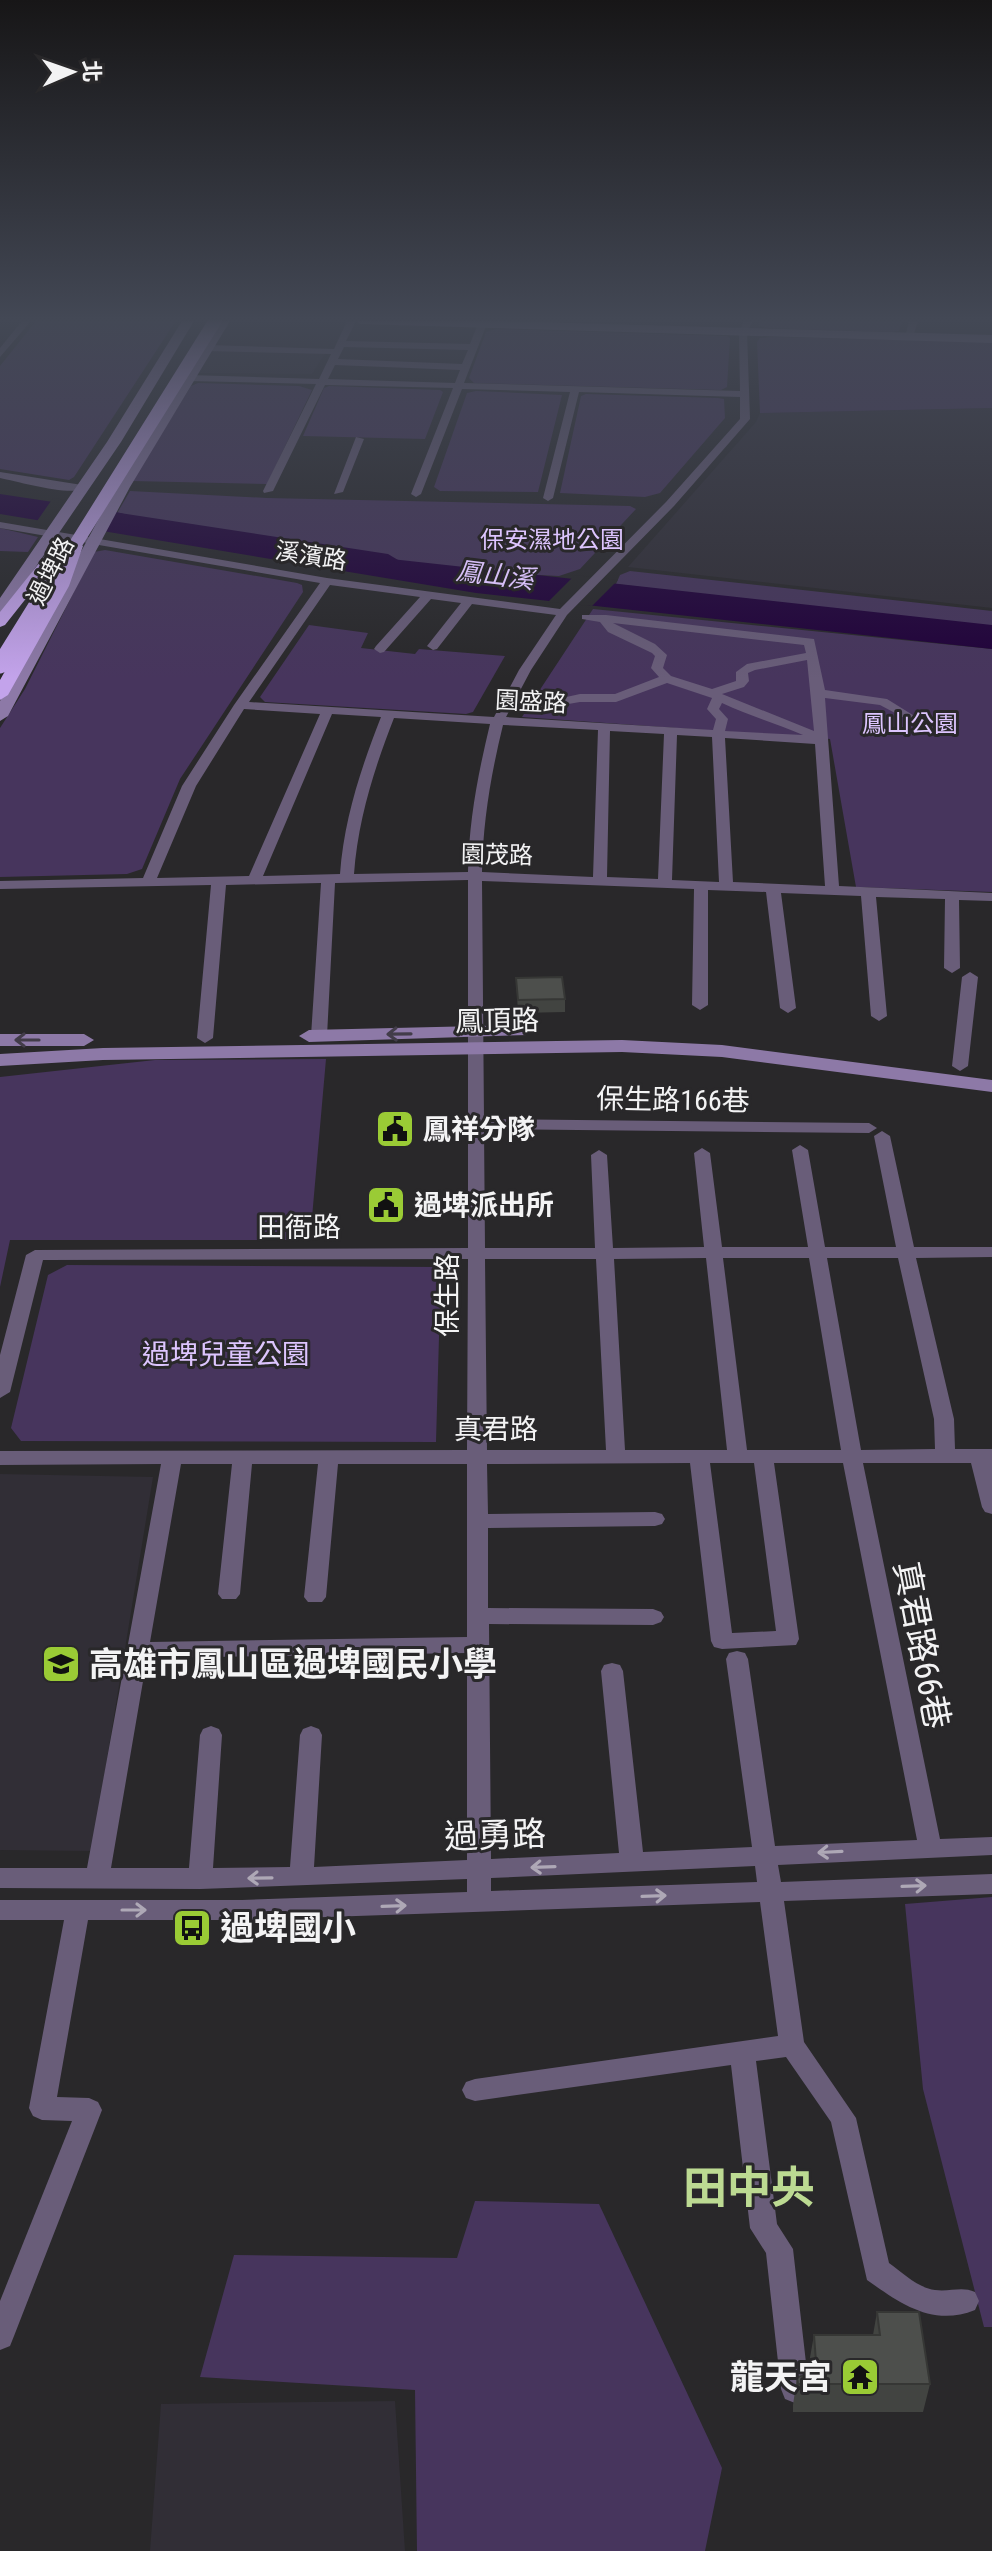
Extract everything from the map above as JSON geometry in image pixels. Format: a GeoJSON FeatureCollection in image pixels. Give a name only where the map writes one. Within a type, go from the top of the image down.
{"type":"FeatureCollection","features":[{"type":"Feature","properties":{"kind":"highway"},"geometry":{"type":"LineString","coordinates":[[0,642],[124,440]]}},
{"type":"Feature","properties":{"kind":"highway"},"geometry":{"type":"LineString","coordinates":[[0,622],[138,440]]}},
{"type":"Feature","properties":{"kind":"highway"},"geometry":{"type":"LineString","coordinates":[[0,665],[62,538]]}},
{"type":"Feature","properties":{"kind":"highway"},"geometry":{"type":"LineString","coordinates":[[0,695],[61,586],[62,538]]}},
{"type":"Feature","properties":{"kind":"main road"},"geometry":{"type":"LineString","coordinates":[[80,491],[112,440]]}},
{"type":"Feature","properties":{"kind":"main road","name":"過埤路"},"geometry":{"type":"LineString","coordinates":[[0,716],[116,499],[151,440]]}},
{"type":"Feature","properties":{"kind":"main road","name":"過埤路"},"geometry":{"type":"LineString","coordinates":[[1,606],[62,538],[80,491]]}},
{"type":"Feature","properties":{"kind":"main road","name":"鳳頂路"},"geometry":{"type":"LineString","coordinates":[[0,1060],[653,1032],[711,1035],[992,1070]]}},
{"type":"Feature","properties":{"kind":"main road","name":"鳳頂路"},"geometry":{"type":"LineString","coordinates":[[0,1040],[319,1036],[622,1046],[722,1051],[992,1086]]}},
{"type":"Feature","properties":{"kind":"street"},"geometry":{"type":"LineString","coordinates":[[268,491],[294,440]]}},
{"type":"Feature","properties":{"kind":"street"},"geometry":{"type":"LineString","coordinates":[[338,492],[359,440]]}},
{"type":"Feature","properties":{"kind":"street"},"geometry":{"type":"LineString","coordinates":[[416,494],[437,440]]}},
{"type":"Feature","properties":{"kind":"street"},"geometry":{"type":"LineString","coordinates":[[548,498],[562,440]]}},
{"type":"Feature","properties":{"kind":"street","name":"保生路"},"geometry":{"type":"LineString","coordinates":[[479,1903],[475,1457],[475,876],[478,805],[497,723],[525,670],[563,613],[670,504],[726,440]]}},
{"type":"Feature","properties":{"kind":"street"},"geometry":{"type":"LineString","coordinates":[[0,475],[80,491]]}},
{"type":"Feature","properties":{"kind":"street","name":"溪濱路"},"geometry":{"type":"LineString","coordinates":[[0,525],[62,538],[96,537],[327,581],[563,613]]}},
{"type":"Feature","properties":{"kind":"street"},"geometry":{"type":"LineString","coordinates":[[149,881],[189,786],[240,705],[327,581]]}},
{"type":"Feature","properties":{"kind":"street"},"geometry":{"type":"LineString","coordinates":[[380,649],[428,595]]}},
{"type":"Feature","properties":{"kind":"street"},"geometry":{"type":"LineString","coordinates":[[433,646],[469,600]]}},
{"type":"Feature","properties":{"kind":"street"},"geometry":{"type":"LineString","coordinates":[[586,617],[810,642],[819,693],[819,738],[832,890]]}},
{"type":"Feature","properties":{"kind":"street"},"geometry":{"type":"LineString","coordinates":[[606,618],[606,624],[617,635],[656,649],[661,655],[657,668],[667,679],[715,695],[819,738]]}},
{"type":"Feature","properties":{"kind":"street"},"geometry":{"type":"LineString","coordinates":[[715,695],[740,684],[743,681],[742,672],[751,667],[811,656]]}},
{"type":"Feature","properties":{"kind":"street"},"geometry":{"type":"LineString","coordinates":[[543,706],[580,698],[616,698],[667,679]]}},
{"type":"Feature","properties":{"kind":"street"},"geometry":{"type":"LineString","coordinates":[[819,693],[883,702],[910,717]]}},
{"type":"Feature","properties":{"kind":"street"},"geometry":{"type":"LineString","coordinates":[[715,695],[713,709],[722,719],[718,734],[726,886]]}},
{"type":"Feature","properties":{"kind":"street","name":"園盛路"},"geometry":{"type":"LineString","coordinates":[[240,705],[497,723],[819,738]]}},
{"type":"Feature","properties":{"kind":"street"},"geometry":{"type":"LineString","coordinates":[[254,880],[328,710]]}},
{"type":"Feature","properties":{"kind":"street"},"geometry":{"type":"LineString","coordinates":[[347,879],[348,853],[360,795],[389,714]]}},
{"type":"Feature","properties":{"kind":"street"},"geometry":{"type":"LineString","coordinates":[[600,880],[604,727]]}},
{"type":"Feature","properties":{"kind":"street"},"geometry":{"type":"LineString","coordinates":[[665,883],[671,731]]}},
{"type":"Feature","properties":{"kind":"street","name":"園茂路"},"geometry":{"type":"LineString","coordinates":[[0,885],[475,876],[992,897]]}},
{"type":"Feature","properties":{"kind":"street"},"geometry":{"type":"LineString","coordinates":[[205,1038],[219,880]]}},
{"type":"Feature","properties":{"kind":"street"},"geometry":{"type":"LineString","coordinates":[[319,1036],[328,880]]}},
{"type":"Feature","properties":{"kind":"street"},"geometry":{"type":"LineString","coordinates":[[700,1005],[701,885]]}},
{"type":"Feature","properties":{"kind":"street"},"geometry":{"type":"LineString","coordinates":[[773,888],[788,1008]]}},
{"type":"Feature","properties":{"kind":"street"},"geometry":{"type":"LineString","coordinates":[[868,892],[879,1016]]}},
{"type":"Feature","properties":{"kind":"street"},"geometry":{"type":"LineString","coordinates":[[952,896],[952,968]]}},
{"type":"Feature","properties":{"kind":"street"},"geometry":{"type":"LineString","coordinates":[[960,1066],[970,977]]}},
{"type":"Feature","properties":{"kind":"street","name":"保生路166巷"},"geometry":{"type":"LineString","coordinates":[[477,1124],[876,1132],[909,1253]]}},
{"type":"Feature","properties":{"kind":"street","name":"真君路66巷"},"geometry":{"type":"LineString","coordinates":[[800,1150],[852,1456],[930,1847]]}},
{"type":"Feature","properties":{"kind":"street"},"geometry":{"type":"LineString","coordinates":[[702,1153],[738,1456]]}},
{"type":"Feature","properties":{"kind":"street"},"geometry":{"type":"LineString","coordinates":[[599,1155],[616,1457]]}},
{"type":"Feature","properties":{"kind":"street","name":"田衙路"},"geometry":{"type":"LineString","coordinates":[[0,1392],[35,1255],[992,1252]]}},
{"type":"Feature","properties":{"kind":"street"},"geometry":{"type":"LineString","coordinates":[[909,1253],[920,1318],[944,1419],[945,1456]]}},
{"type":"Feature","properties":{"kind":"street"},"geometry":{"type":"LineString","coordinates":[[699,1456],[722,1641],[788,1639],[763,1456]]}},
{"type":"Feature","properties":{"kind":"street"},"geometry":{"type":"LineString","coordinates":[[986,1456],[992,1507]]}},
{"type":"Feature","properties":{"kind":"street","name":"真君路"},"geometry":{"type":"LineString","coordinates":[[0,1458],[986,1456]]}},
{"type":"Feature","properties":{"kind":"street"},"geometry":{"type":"LineString","coordinates":[[315,1597],[329,1457]]}},
{"type":"Feature","properties":{"kind":"street"},"geometry":{"type":"LineString","coordinates":[[97,1879],[172,1458]]}},
{"type":"Feature","properties":{"kind":"street"},"geometry":{"type":"LineString","coordinates":[[229,1594],[243,1458]]}},
{"type":"Feature","properties":{"kind":"street"},"geometry":{"type":"LineString","coordinates":[[476,1521],[655,1519]]}},
{"type":"Feature","properties":{"kind":"street"},"geometry":{"type":"LineString","coordinates":[[476,1616],[653,1617]]}},
{"type":"Feature","properties":{"kind":"street"},"geometry":{"type":"LineString","coordinates":[[138,1650],[476,1645]]}},
{"type":"Feature","properties":{"kind":"street"},"geometry":{"type":"LineString","coordinates":[[737,1659],[792,2045],[843,2118],[877,2271],[916,2298],[942,2307],[965,2301]]}},
{"type":"Feature","properties":{"kind":"street"},"geometry":{"type":"LineString","coordinates":[[612,1671],[632,1863]]}},
{"type":"Feature","properties":{"kind":"street"},"geometry":{"type":"LineString","coordinates":[[200,1879],[211,1735]]}},
{"type":"Feature","properties":{"kind":"street"},"geometry":{"type":"LineString","coordinates":[[301,1877],[311,1735]]}},
{"type":"Feature","properties":{"kind":"street","name":"過勇路"},"geometry":{"type":"LineString","coordinates":[[0,1878],[301,1877],[992,1846]]}},
{"type":"Feature","properties":{"kind":"street"},"geometry":{"type":"LineString","coordinates":[[0,1910],[242,1910],[992,1884]]}},
{"type":"Feature","properties":{"kind":"street"},"geometry":{"type":"LineString","coordinates":[[0,2336],[89,2110],[42,2108],[78,1910]]}},
{"type":"Feature","properties":{"kind":"street"},"geometry":{"type":"LineString","coordinates":[[475,2090],[792,2045]]}},
{"type":"Feature","properties":{"kind":"street"},"geometry":{"type":"LineString","coordinates":[[742,2052],[764,2228],[779,2249],[795,2389]]}},
{"type":"Feature","properties":{"kind":"shaded area"},"geometry":{"type":"Polygon","coordinates":[[[740,440],[992,440],[992,608],[628,567],[740,440]]]}},
{"type":"Feature","properties":{"kind":"shaded area","name":"高雄市鳳山區過埤國民小學"},"geometry":{"type":"Polygon","coordinates":[[[0,1474],[153,1477],[92,1851],[0,1850],[0,1474]]]}},
{"type":"Feature","properties":{"kind":"shaded area"},"geometry":{"type":"Polygon","coordinates":[[[395,2401],[405,2551],[150,2551],[161,2404],[395,2401]]]}},
{"type":"Feature","properties":{"kind":"green space"},"geometry":{"type":"Polygon","coordinates":[[[0,440],[98,440],[69,480],[0,469],[0,440]]]}},
{"type":"Feature","properties":{"kind":"green space"},"geometry":{"type":"Polygon","coordinates":[[[157,440],[288,440],[267,484],[132,481],[157,440]]]}},
{"type":"Feature","properties":{"kind":"green space"},"geometry":{"type":"Polygon","coordinates":[[[450,440],[551,440],[538,492],[440,491],[434,487],[450,440]]]}},
{"type":"Feature","properties":{"kind":"green space"},"geometry":{"type":"Polygon","coordinates":[[[571,440],[706,440],[660,493],[645,497],[560,493],[571,440]]]}},
{"type":"Feature","properties":{"kind":"green space","name":"保安濕地公園"},"geometry":{"type":"Polygon","coordinates":[[[130,491],[267,498],[630,506],[636,509],[580,569],[559,576],[461,571],[116,515],[130,491]]]}},
{"type":"Feature","properties":{"kind":"green space"},"geometry":{"type":"Polygon","coordinates":[[[0,528],[38,537],[28,552],[0,551],[0,528]]]}},
{"type":"Feature","properties":{"kind":"green space"},"geometry":{"type":"Polygon","coordinates":[[[105,550],[297,583],[302,585],[303,592],[180,779],[142,869],[127,874],[0,877],[0,728],[25,689],[94,552],[105,550]]]}},
{"type":"Feature","properties":{"kind":"green space"},"geometry":{"type":"Polygon","coordinates":[[[630,571],[992,611],[992,629],[616,584],[620,575],[630,571]]]}},
{"type":"Feature","properties":{"kind":"green space","name":"鳳山公園"},"geometry":{"type":"Polygon","coordinates":[[[593,609],[992,649],[992,892],[856,887],[830,739],[522,717],[593,609]]]}},
{"type":"Feature","properties":{"kind":"green space"},"geometry":{"type":"Polygon","coordinates":[[[309,625],[368,633],[361,648],[415,654],[419,649],[505,656],[473,712],[466,714],[265,702],[260,697],[309,625]]]}},
{"type":"Feature","properties":{"kind":"green space"},"geometry":{"type":"Polygon","coordinates":[[[326,1059],[310,1240],[10,1240],[0,1287],[0,1077],[155,1060],[326,1059]]]}},
{"type":"Feature","properties":{"kind":"green space","name":"過埤兒童公園"},"geometry":{"type":"Polygon","coordinates":[[[67,1265],[441,1267],[436,1442],[21,1441],[11,1428],[48,1275],[67,1265]]]}},
{"type":"Feature","properties":{"kind":"green space"},"geometry":{"type":"Polygon","coordinates":[[[992,1897],[992,2327],[984,2327],[923,2089],[905,1904],[992,1897]]]}},
{"type":"Feature","properties":{"kind":"green space"},"geometry":{"type":"Polygon","coordinates":[[[475,2201],[599,2204],[722,2468],[705,2551],[417,2551],[415,2390],[200,2377],[234,2255],[457,2258],[475,2201]]]}},
{"type":"Feature","properties":{"kind":"water"},"geometry":{"type":"Polygon","coordinates":[[[0,494],[113,511],[168,526],[239,534],[300,549],[992,625],[992,649],[476,593],[0,514],[0,494]]]}},
{"type":"Feature","properties":{"kind":"pier"},"geometry":{"type":"Polygon","coordinates":[[[53,498],[114,507],[104,536],[35,524],[53,498]]]}},
{"type":"Feature","properties":{"kind":"pier"},"geometry":{"type":"Polygon","coordinates":[[[575,575],[618,580],[592,606],[548,602],[575,575]]]}},
{"type":"Feature","properties":{"kind":"building"},"geometry":{"type":"Polygon","coordinates":[[[562,977],[565,999],[518,1000],[516,978],[562,977]]]}},
{"type":"Feature","properties":{"kind":"building"},"geometry":{"type":"Polygon","coordinates":[[[877,2312],[919,2312],[930,2384],[798,2384],[797,2377],[811,2374],[816,2362],[814,2335],[880,2335],[877,2312]]]}},
{"type":"Feature","properties":{"kind":"waterway","name":"鳳山溪"},"geometry":{"type":"LineString","coordinates":[[120,519],[388,560]]}},
{"type":"Feature","properties":{"kind":"place","name":"鳳祥分隊"},"geometry":{"type":"Point","coordinates":[395,1129]}},
{"type":"Feature","properties":{"kind":"place","name":"過埤派出所"},"geometry":{"type":"Point","coordinates":[386,1205]}},
{"type":"Feature","properties":{"kind":"place","name":"高雄市鳳山區過埤國民小學"},"geometry":{"type":"Point","coordinates":[61,1664]}},
{"type":"Feature","properties":{"kind":"place","name":"過埤國小"},"geometry":{"type":"Point","coordinates":[192,1928]}},
{"type":"Feature","properties":{"kind":"place","name":"龍天宮"},"geometry":{"type":"Point","coordinates":[860,2377]}},
{"type":"Feature","properties":{"kind":"district","name":"田中央"},"geometry":{"type":"Point","coordinates":[749,2188]}}]}
